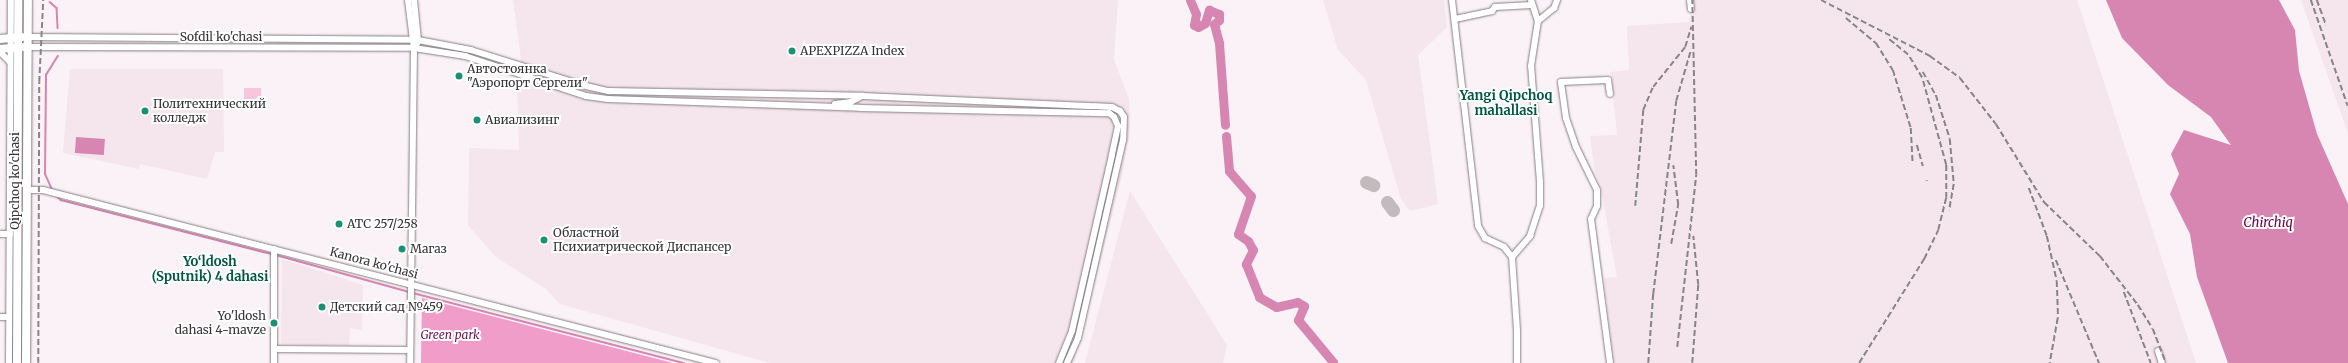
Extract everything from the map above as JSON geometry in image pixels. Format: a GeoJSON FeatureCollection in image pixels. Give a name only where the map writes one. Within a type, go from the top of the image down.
{"type":"FeatureCollection","features":[{"type":"Feature","properties":{"kind":"main road","name":"Qipchoq ko'chasi"},"geometry":{"type":"LineString","coordinates":[[17,363],[17,169],[14,38],[18,0]]}},
{"type":"Feature","properties":{"kind":"main road","name":"Qipchoq ko'chasi"},"geometry":{"type":"LineString","coordinates":[[26,363],[28,0]]}},
{"type":"Feature","properties":{"kind":"main road"},"geometry":{"type":"LineString","coordinates":[[0,38],[27,37]]}},
{"type":"Feature","properties":{"kind":"main road"},"geometry":{"type":"LineString","coordinates":[[14,38],[27,47]]}},
{"type":"Feature","properties":{"kind":"main road"},"geometry":{"type":"LineString","coordinates":[[0,48],[27,47]]}},
{"type":"Feature","properties":{"kind":"main road"},"geometry":{"type":"LineString","coordinates":[[17,169],[27,169]]}},
{"type":"Feature","properties":{"kind":"street","name":"Qipchoq ko'chasi"},"geometry":{"type":"LineString","coordinates":[[11,0],[11,25],[14,38]]}},
{"type":"Feature","properties":{"kind":"street"},"geometry":{"type":"LineString","coordinates":[[408,0],[415,40]]}},
{"type":"Feature","properties":{"kind":"street"},"geometry":{"type":"LineString","coordinates":[[410,363],[415,40],[414,0]]}},
{"type":"Feature","properties":{"kind":"street"},"geometry":{"type":"LineString","coordinates":[[1452,0],[1478,226],[1485,238],[1504,247],[1512,257],[1517,363]]}},
{"type":"Feature","properties":{"kind":"street"},"geometry":{"type":"LineString","coordinates":[[1494,0],[1495,7]]}},
{"type":"Feature","properties":{"kind":"street"},"geometry":{"type":"LineString","coordinates":[[1538,21],[1554,8],[1557,0]]}},
{"type":"Feature","properties":{"kind":"street"},"geometry":{"type":"LineString","coordinates":[[1690,0],[1691,9]]}},
{"type":"Feature","properties":{"kind":"street"},"geometry":{"type":"LineString","coordinates":[[1455,19],[1492,11],[1495,7],[1532,2],[1538,21],[1531,73],[1540,182],[1540,206],[1530,236],[1512,257]]}},
{"type":"Feature","properties":{"kind":"street"},"geometry":{"type":"LineString","coordinates":[[0,38],[11,25]]}},
{"type":"Feature","properties":{"kind":"street","name":"Sofdil ko'chasi"},"geometry":{"type":"LineString","coordinates":[[27,37],[415,40],[485,54],[604,90],[862,96],[1107,106],[1119,110]]}},
{"type":"Feature","properties":{"kind":"street"},"geometry":{"type":"LineString","coordinates":[[51,38],[51,47]]}},
{"type":"Feature","properties":{"kind":"street"},"geometry":{"type":"LineString","coordinates":[[211,39],[212,48]]}},
{"type":"Feature","properties":{"kind":"street","name":"Sofdil ko'chasi"},"geometry":{"type":"LineString","coordinates":[[27,47],[414,48],[465,56],[597,98],[826,106]]}},
{"type":"Feature","properties":{"kind":"street","name":"Qipchoq ko'chasi"},"geometry":{"type":"LineString","coordinates":[[9,363],[10,64],[14,48]]}},
{"type":"Feature","properties":{"kind":"street"},"geometry":{"type":"LineString","coordinates":[[0,52],[10,64]]}},
{"type":"Feature","properties":{"kind":"street"},"geometry":{"type":"LineString","coordinates":[[1610,94],[1608,80],[1561,82],[1566,118],[1576,147],[1598,190],[1597,206],[1591,219],[1610,363]]}},
{"type":"Feature","properties":{"kind":"street"},"geometry":{"type":"LineString","coordinates":[[826,106],[851,102],[862,96]]}},
{"type":"Feature","properties":{"kind":"street"},"geometry":{"type":"LineString","coordinates":[[826,106],[1106,112],[1114,116],[1118,127],[1105,189],[1070,341],[1059,363]]}},
{"type":"Feature","properties":{"kind":"street"},"geometry":{"type":"LineString","coordinates":[[1067,363],[1076,344],[1100,248],[1125,124],[1119,110],[1114,116]]}},
{"type":"Feature","properties":{"kind":"street"},"geometry":{"type":"LineString","coordinates":[[1105,189],[1112,191]]}},
{"type":"Feature","properties":{"kind":"street","name":"Kanora ko'chasi"},"geometry":{"type":"LineString","coordinates":[[26,190],[43,190],[411,290],[716,363]]}},
{"type":"Feature","properties":{"kind":"street"},"geometry":{"type":"LineString","coordinates":[[0,234],[10,234]]}},
{"type":"Feature","properties":{"kind":"street"},"geometry":{"type":"LineString","coordinates":[[1091,246],[1100,248]]}},
{"type":"Feature","properties":{"kind":"street"},"geometry":{"type":"LineString","coordinates":[[274,253],[274,363]]}},
{"type":"Feature","properties":{"kind":"street"},"geometry":{"type":"LineString","coordinates":[[0,317],[9,317]]}},
{"type":"Feature","properties":{"kind":"street"},"geometry":{"type":"LineString","coordinates":[[274,349],[410,350]]}},
{"type":"Feature","properties":{"kind":"street"},"geometry":{"type":"LineString","coordinates":[[2158,352],[2162,363]]}},
{"type":"Feature","properties":{"kind":"shaded area"},"geometry":{"type":"Polygon","coordinates":[[[513,0],[1118,0],[1114,60],[1129,99],[1130,128],[1122,176],[1075,360],[1073,363],[770,363],[560,304],[546,289],[496,257],[468,225],[469,148],[519,150],[517,80],[521,59],[513,0]]]}},
{"type":"Feature","properties":{"kind":"shaded area"},"geometry":{"type":"Polygon","coordinates":[[[1323,0],[1444,0],[1447,27],[1418,55],[1438,204],[1410,211],[1401,199],[1366,80],[1338,50],[1323,0]]]}},
{"type":"Feature","properties":{"kind":"shaded area"},"geometry":{"type":"Polygon","coordinates":[[[1692,0],[2077,0],[2196,363],[1613,363],[1604,278],[1617,277],[1600,184],[1595,172],[1590,136],[1617,135],[1611,72],[1629,70],[1627,26],[1689,22],[1692,0]]]}},
{"type":"Feature","properties":{"kind":"shaded area"},"geometry":{"type":"Polygon","coordinates":[[[2301,0],[2348,0],[2348,133],[2301,0]]]}},
{"type":"Feature","properties":{"kind":"shaded area","name":"Политехнический колледж"},"geometry":{"type":"Polygon","coordinates":[[[70,69],[223,69],[224,152],[215,152],[207,179],[140,164],[139,169],[63,153],[70,69]]]}},
{"type":"Feature","properties":{"kind":"shaded area"},"geometry":{"type":"Polygon","coordinates":[[[244,88],[261,88],[261,100],[244,100],[244,88]]]}},
{"type":"Feature","properties":{"kind":"shaded area"},"geometry":{"type":"Polygon","coordinates":[[[1130,191],[1227,345],[1223,363],[1085,363],[1130,191]]]}},
{"type":"Feature","properties":{"kind":"shaded area","name":"Детский сад №459"},"geometry":{"type":"Polygon","coordinates":[[[282,259],[363,285],[362,330],[350,328],[349,345],[281,345],[282,259]]]}},
{"type":"Feature","properties":{"kind":"green space","name":"Green park"},"geometry":{"type":"Polygon","coordinates":[[[422,298],[530,326],[673,363],[421,363],[422,298]]]}},
{"type":"Feature","properties":{"kind":"water","name":"Chirchiq"},"geometry":{"type":"Polygon","coordinates":[[[2106,0],[2279,0],[2295,30],[2299,71],[2317,134],[2348,204],[2348,363],[2228,363],[2197,277],[2190,234],[2170,194],[2179,174],[2171,154],[2184,130],[2231,145],[2211,117],[2168,85],[2122,38],[2106,0]]]}},
{"type":"Feature","properties":{"kind":"water"},"geometry":{"type":"Polygon","coordinates":[[[76,137],[105,139],[104,155],[75,153],[76,137]]]}},
{"type":"Feature","properties":{"kind":"waterway"},"geometry":{"type":"LineString","coordinates":[[1190,0],[1196,14],[1194,25],[1198,27],[1205,23],[1209,10],[1219,14],[1219,20],[1214,24],[1219,43],[1225,125]]}},
{"type":"Feature","properties":{"kind":"waterway"},"geometry":{"type":"LineString","coordinates":[[50,2],[57,8],[58,28]]}},
{"type":"Feature","properties":{"kind":"waterway"},"geometry":{"type":"LineString","coordinates":[[52,190],[45,174],[46,75],[58,56]]}},
{"type":"Feature","properties":{"kind":"waterway"},"geometry":{"type":"LineString","coordinates":[[1226,136],[1229,171],[1251,196],[1238,234],[1248,241],[1253,250],[1246,264],[1259,297],[1276,307],[1297,302],[1304,306],[1298,320],[1333,362]]}},
{"type":"Feature","properties":{"kind":"waterway"},"geometry":{"type":"LineString","coordinates":[[57,196],[61,200],[272,254]]}},
{"type":"Feature","properties":{"kind":"waterway"},"geometry":{"type":"LineString","coordinates":[[276,255],[409,292]]}},
{"type":"Feature","properties":{"kind":"waterway"},"geometry":{"type":"LineString","coordinates":[[413,293],[684,363]]}},
{"type":"Feature","properties":{"kind":"taxiway"},"geometry":{"type":"LineString","coordinates":[[1366,182],[1373,185]]}},
{"type":"Feature","properties":{"kind":"taxiway"},"geometry":{"type":"LineString","coordinates":[[1387,202],[1393,210]]}},
{"type":"Feature","properties":{"kind":"railway"},"geometry":{"type":"LineString","coordinates":[[38,363],[39,82],[43,0]]}},
{"type":"Feature","properties":{"kind":"railway"},"geometry":{"type":"LineString","coordinates":[[1677,347],[1696,175],[1692,0]]}},
{"type":"Feature","properties":{"kind":"railway"},"geometry":{"type":"LineString","coordinates":[[1821,0],[1930,56],[1960,78],[1996,124],[2044,202],[2100,256],[2138,305],[2153,329],[2166,363]]}},
{"type":"Feature","properties":{"kind":"railway"},"geometry":{"type":"LineString","coordinates":[[2311,0],[2348,106]]}},
{"type":"Feature","properties":{"kind":"railway"},"geometry":{"type":"LineString","coordinates":[[2317,0],[2326,25]]}},
{"type":"Feature","properties":{"kind":"railway"},"geometry":{"type":"LineString","coordinates":[[1846,18],[1876,43],[1893,70],[1911,128],[1913,164]]}},
{"type":"Feature","properties":{"kind":"railway"},"geometry":{"type":"LineString","coordinates":[[1635,206],[1643,110],[1653,87],[1685,47],[1691,27]]}},
{"type":"Feature","properties":{"kind":"railway"},"geometry":{"type":"LineString","coordinates":[[1859,363],[1924,259],[1938,230],[1946,198],[1946,165],[1922,78],[1908,55],[1887,38]]}},
{"type":"Feature","properties":{"kind":"railway"},"geometry":{"type":"LineString","coordinates":[[1648,363],[1653,294],[1676,101],[1691,49]]}},
{"type":"Feature","properties":{"kind":"railway"},"geometry":{"type":"LineString","coordinates":[[1923,72],[1936,95],[1950,139],[1954,184],[1949,211]]}},
{"type":"Feature","properties":{"kind":"railway"},"geometry":{"type":"LineString","coordinates":[[1917,145],[1923,166]]}},
{"type":"Feature","properties":{"kind":"railway"},"geometry":{"type":"LineString","coordinates":[[1671,244],[1678,205],[1673,165]]}},
{"type":"Feature","properties":{"kind":"railway"},"geometry":{"type":"LineString","coordinates":[[2029,188],[2047,236],[2057,281],[2058,318],[2050,363]]}},
{"type":"Feature","properties":{"kind":"railway"},"geometry":{"type":"LineString","coordinates":[[1692,363],[1698,285],[1693,236]]}},
{"type":"Feature","properties":{"kind":"railway"},"geometry":{"type":"LineString","coordinates":[[2056,260],[2099,363]]}},
{"type":"Feature","properties":{"kind":"railway"},"geometry":{"type":"LineString","coordinates":[[2124,292],[2151,363]]}},
{"type":"Feature","properties":{"kind":"place","name":"APEXPIZZA Index"},"geometry":{"type":"Point","coordinates":[792,51]}},
{"type":"Feature","properties":{"kind":"place","name":"Автостоянка \"Аэропорт Сергели\""},"geometry":{"type":"Point","coordinates":[459,76]}},
{"type":"Feature","properties":{"kind":"place","name":"Политехнический колледж"},"geometry":{"type":"Point","coordinates":[145,111]}},
{"type":"Feature","properties":{"kind":"place","name":"Авиализинг"},"geometry":{"type":"Point","coordinates":[477,120]}},
{"type":"Feature","properties":{"kind":"place","name":"АТС 257/258"},"geometry":{"type":"Point","coordinates":[339,224]}},
{"type":"Feature","properties":{"kind":"place","name":"Областной Психиатрической Диспансер"},"geometry":{"type":"Point","coordinates":[544,240]}},
{"type":"Feature","properties":{"kind":"place","name":"Магаз"},"geometry":{"type":"Point","coordinates":[402,249]}},
{"type":"Feature","properties":{"kind":"place","name":"Детский сад №459"},"geometry":{"type":"Point","coordinates":[322,307]}},
{"type":"Feature","properties":{"kind":"place","name":"Yo'ldosh dahasi 4-mavze"},"geometry":{"type":"Point","coordinates":[274,323]}},
{"type":"Feature","properties":{"kind":"district","name":"Yangi Qipchoq mahallasi"},"geometry":{"type":"Point","coordinates":[1506,104]}},
{"type":"Feature","properties":{"kind":"district","name":"Yo‘ldosh (Sputnik) 4 dahasi"},"geometry":{"type":"Point","coordinates":[210,270]}}]}
